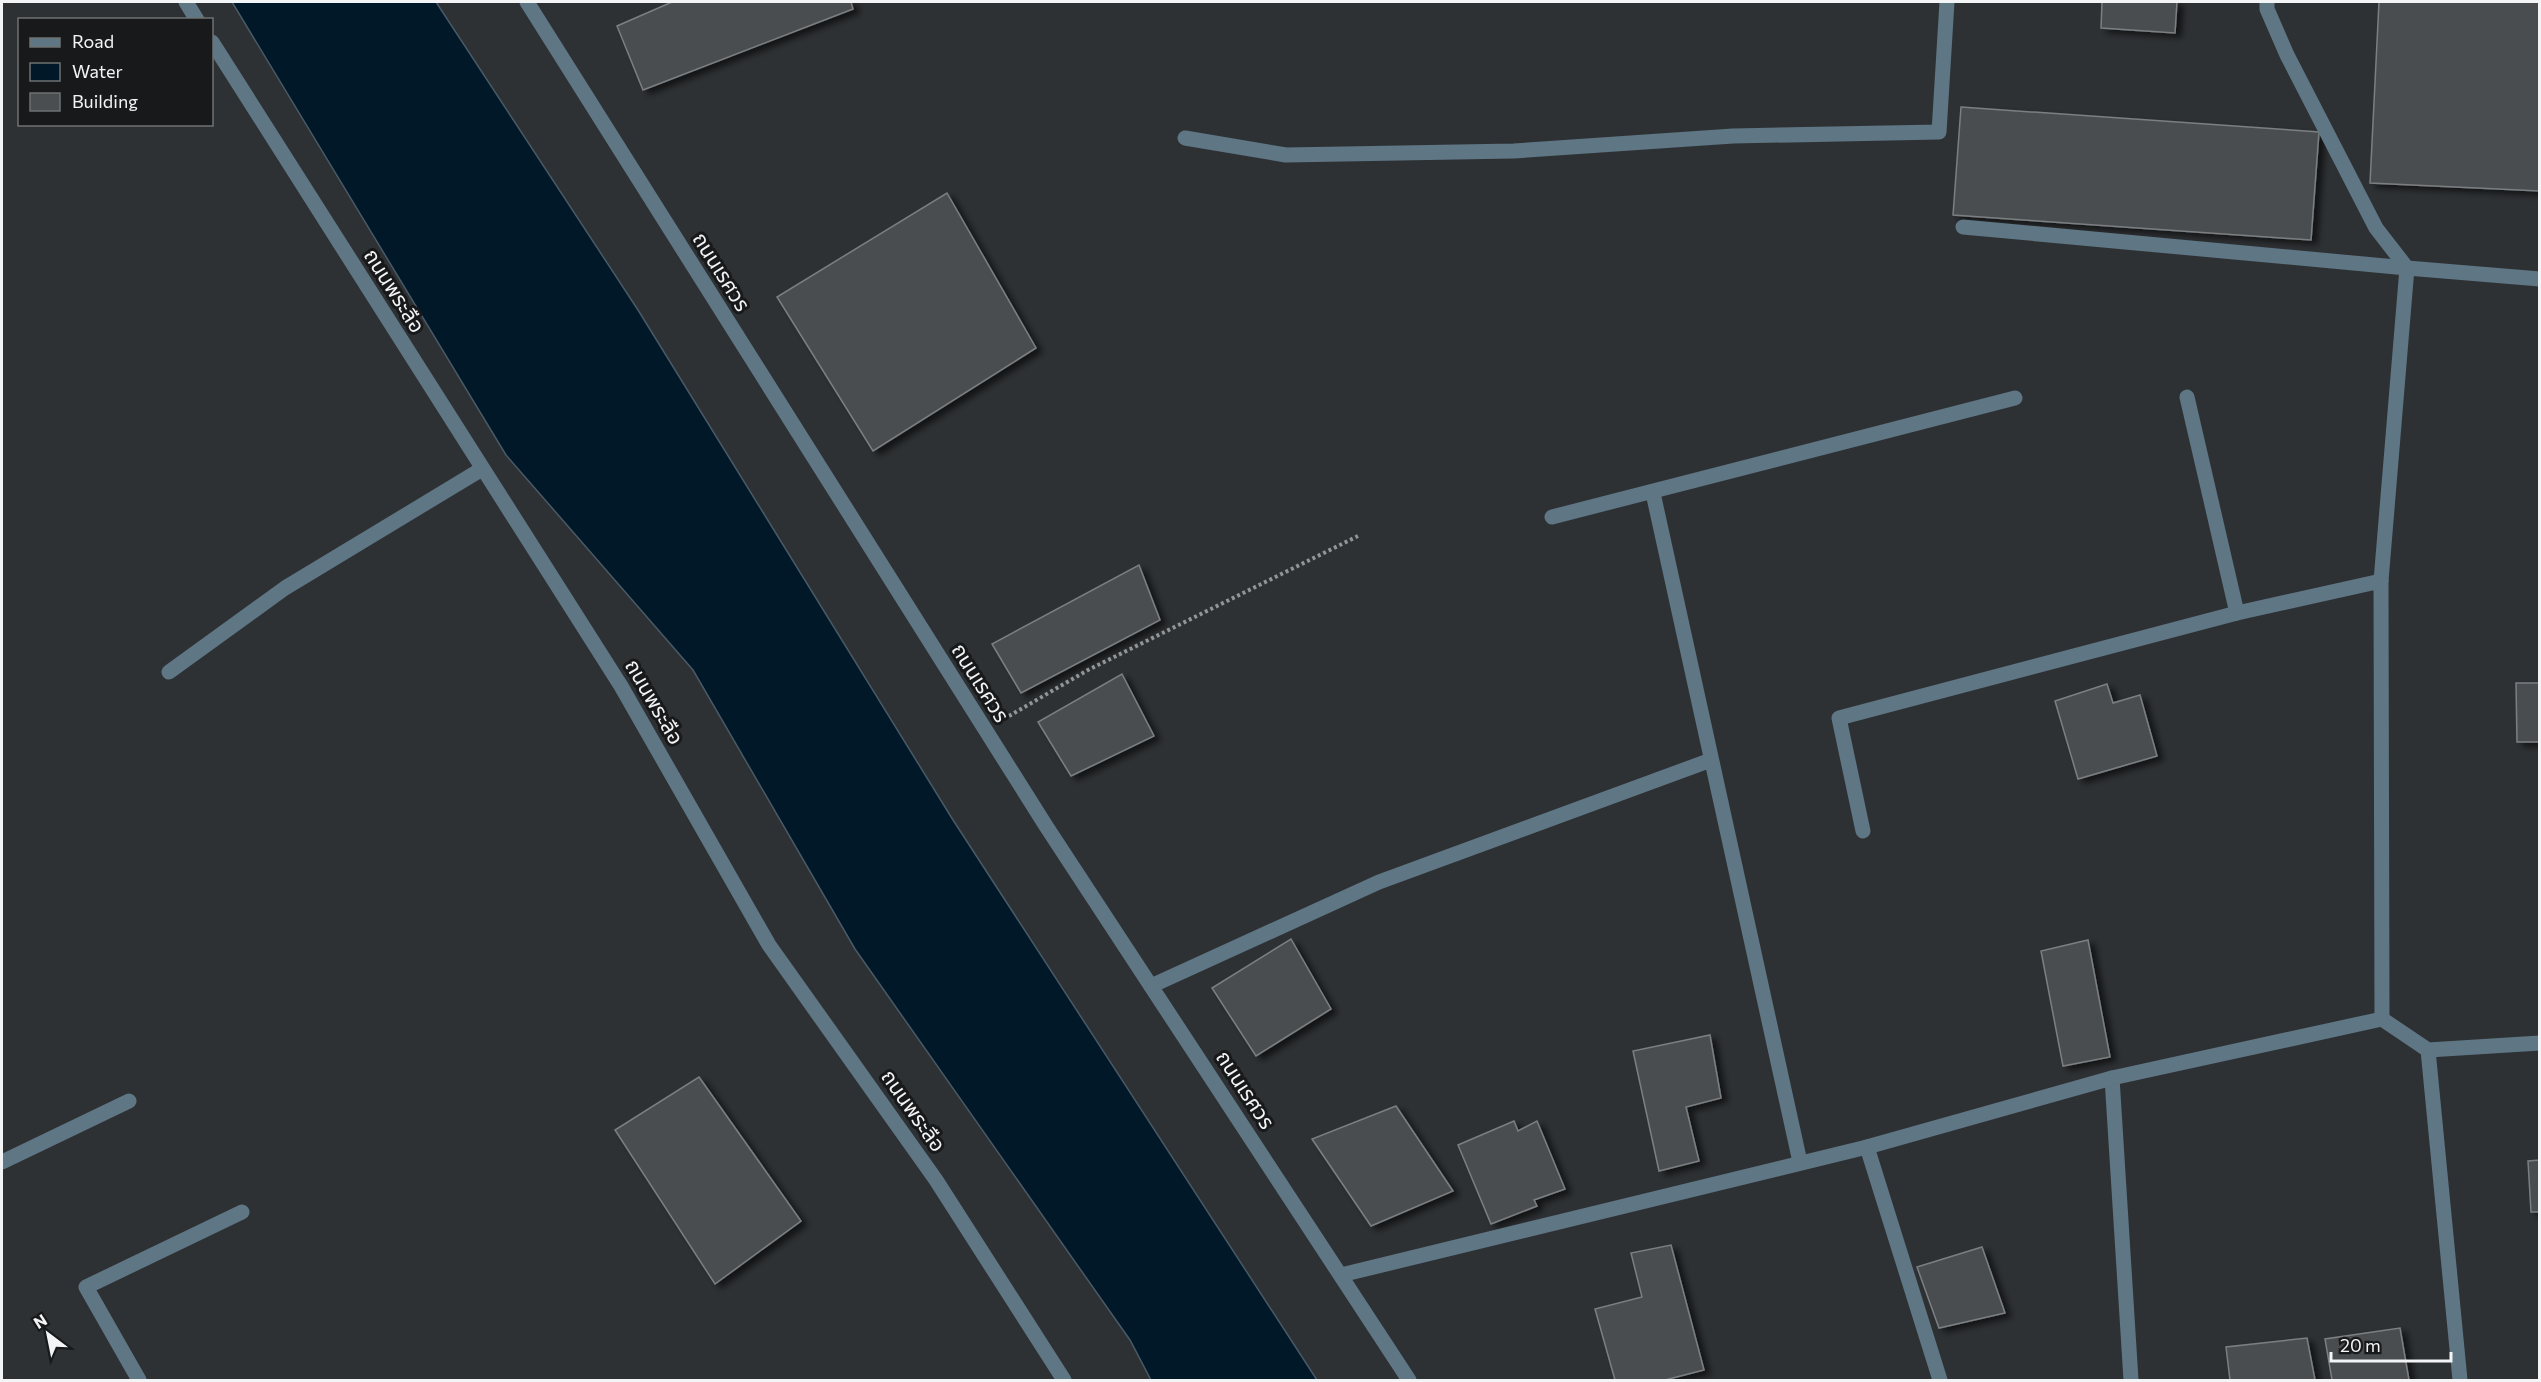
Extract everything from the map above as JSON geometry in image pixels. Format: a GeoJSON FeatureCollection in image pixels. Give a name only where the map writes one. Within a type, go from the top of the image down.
{"type":"FeatureCollection","features":[{"type":"Feature","properties":{"kind":"street"},"geometry":{"type":"LineString","coordinates":[[186,2],[196,18]]}},
{"type":"Feature","properties":{"kind":"street","name":"ถนนเรศวร"},"geometry":{"type":"LineString","coordinates":[[527,2],[985,730],[1408,1380]]}},
{"type":"Feature","properties":{"kind":"street"},"geometry":{"type":"LineString","coordinates":[[1185,138],[1286,155],[1514,151],[1733,136],[1939,132],[1947,2]]}},
{"type":"Feature","properties":{"kind":"street"},"geometry":{"type":"LineString","coordinates":[[2267,2],[2267,9],[2287,55],[2370,217],[2385,243],[2407,268],[2381,581],[2382,1019]]}},
{"type":"Feature","properties":{"kind":"street","name":"ถนนพระลือ"},"geometry":{"type":"LineString","coordinates":[[213,44],[621,686],[769,945],[936,1180],[1065,1380]]}},
{"type":"Feature","properties":{"kind":"street"},"geometry":{"type":"LineString","coordinates":[[1963,227],[2540,279]]}},
{"type":"Feature","properties":{"kind":"street"},"geometry":{"type":"LineString","coordinates":[[2187,397],[2237,613]]}},
{"type":"Feature","properties":{"kind":"street"},"geometry":{"type":"LineString","coordinates":[[1552,517],[1653,493],[2015,398]]}},
{"type":"Feature","properties":{"kind":"street"},"geometry":{"type":"LineString","coordinates":[[170,672],[285,588],[482,469]]}},
{"type":"Feature","properties":{"kind":"street"},"geometry":{"type":"LineString","coordinates":[[1653,493],[1800,1162]]}},
{"type":"Feature","properties":{"kind":"street"},"geometry":{"type":"LineString","coordinates":[[1863,831],[1839,718],[2237,613],[2381,581]]}},
{"type":"Feature","properties":{"kind":"street"},"geometry":{"type":"LineString","coordinates":[[1151,987],[1379,882],[1711,760]]}},
{"type":"Feature","properties":{"kind":"street"},"geometry":{"type":"LineString","coordinates":[[1341,1275],[1867,1147],[2112,1078],[2382,1019],[2428,1050],[2540,1043]]}},
{"type":"Feature","properties":{"kind":"street"},"geometry":{"type":"LineString","coordinates":[[2428,1050],[2460,1380]]}},
{"type":"Feature","properties":{"kind":"street"},"geometry":{"type":"LineString","coordinates":[[2112,1078],[2132,1380]]}},
{"type":"Feature","properties":{"kind":"street"},"geometry":{"type":"LineString","coordinates":[[2,1162],[129,1101]]}},
{"type":"Feature","properties":{"kind":"street"},"geometry":{"type":"LineString","coordinates":[[1867,1147],[1940,1380]]}},
{"type":"Feature","properties":{"kind":"street"},"geometry":{"type":"LineString","coordinates":[[140,1380],[86,1287],[242,1212]]}},
{"type":"Feature","properties":{"kind":"path"},"geometry":{"type":"LineString","coordinates":[[985,730],[1088,670],[1358,536]]}},
{"type":"Feature","properties":{"kind":"water"},"geometry":{"type":"Polygon","coordinates":[[[232,2],[436,2],[638,310],[953,820],[1317,1380],[1151,1380],[1130,1340],[855,949],[693,670],[506,455],[232,2]]]}},
{"type":"Feature","properties":{"kind":"building"},"geometry":{"type":"Polygon","coordinates":[[[672,2],[851,2],[853,9],[643,90],[617,26],[672,2]]]}},
{"type":"Feature","properties":{"kind":"building"},"geometry":{"type":"Polygon","coordinates":[[[2102,2],[2177,2],[2175,33],[2101,28],[2102,2]]]}},
{"type":"Feature","properties":{"kind":"building"},"geometry":{"type":"Polygon","coordinates":[[[2379,2],[2540,2],[2540,191],[2370,183],[2379,2]]]}},
{"type":"Feature","properties":{"kind":"building"},"geometry":{"type":"Polygon","coordinates":[[[1961,107],[2319,132],[2311,240],[1953,215],[1961,107]]]}},
{"type":"Feature","properties":{"kind":"building"},"geometry":{"type":"Polygon","coordinates":[[[947,193],[1036,348],[873,451],[777,297],[947,193]]]}},
{"type":"Feature","properties":{"kind":"building"},"geometry":{"type":"Polygon","coordinates":[[[1139,565],[1160,620],[1021,693],[992,644],[1139,565]]]}},
{"type":"Feature","properties":{"kind":"building"},"geometry":{"type":"Polygon","coordinates":[[[1122,674],[1154,736],[1071,776],[1038,722],[1122,674]]]}},
{"type":"Feature","properties":{"kind":"building"},"geometry":{"type":"Polygon","coordinates":[[[2516,683],[2540,683],[2540,742],[2517,742],[2516,683]]]}},
{"type":"Feature","properties":{"kind":"building"},"geometry":{"type":"Polygon","coordinates":[[[2107,684],[2113,703],[2140,695],[2157,756],[2078,779],[2055,701],[2107,684]]]}},
{"type":"Feature","properties":{"kind":"building"},"geometry":{"type":"Polygon","coordinates":[[[1291,939],[1331,1009],[1256,1056],[1212,988],[1291,939]]]}},
{"type":"Feature","properties":{"kind":"building"},"geometry":{"type":"Polygon","coordinates":[[[2088,940],[2110,1057],[2063,1066],[2041,951],[2088,940]]]}},
{"type":"Feature","properties":{"kind":"building"},"geometry":{"type":"Polygon","coordinates":[[[1710,1035],[1721,1098],[1686,1107],[1699,1161],[1659,1171],[1633,1051],[1710,1035]]]}},
{"type":"Feature","properties":{"kind":"building"},"geometry":{"type":"Polygon","coordinates":[[[699,1077],[801,1221],[715,1284],[615,1130],[699,1077]]]}},
{"type":"Feature","properties":{"kind":"building"},"geometry":{"type":"Polygon","coordinates":[[[1396,1106],[1453,1191],[1371,1226],[1312,1139],[1396,1106]]]}},
{"type":"Feature","properties":{"kind":"building"},"geometry":{"type":"Polygon","coordinates":[[[1514,1121],[1518,1131],[1537,1121],[1565,1189],[1534,1200],[1537,1206],[1491,1224],[1458,1145],[1514,1121]]]}},
{"type":"Feature","properties":{"kind":"building"},"geometry":{"type":"Polygon","coordinates":[[[2540,1160],[2540,1212],[2531,1212],[2528,1161],[2540,1160]]]}},
{"type":"Feature","properties":{"kind":"building"},"geometry":{"type":"Polygon","coordinates":[[[1671,1245],[1704,1370],[1665,1380],[1615,1380],[1595,1309],[1642,1297],[1631,1253],[1671,1245]]]}},
{"type":"Feature","properties":{"kind":"building"},"geometry":{"type":"Polygon","coordinates":[[[1982,1247],[2005,1313],[1939,1328],[1917,1267],[1982,1247]]]}},
{"type":"Feature","properties":{"kind":"building"},"geometry":{"type":"Polygon","coordinates":[[[2400,1328],[2409,1380],[2332,1380],[2325,1339],[2400,1328]]]}},
{"type":"Feature","properties":{"kind":"building"},"geometry":{"type":"Polygon","coordinates":[[[2307,1338],[2315,1380],[2230,1380],[2226,1347],[2307,1338]]]}}]}
